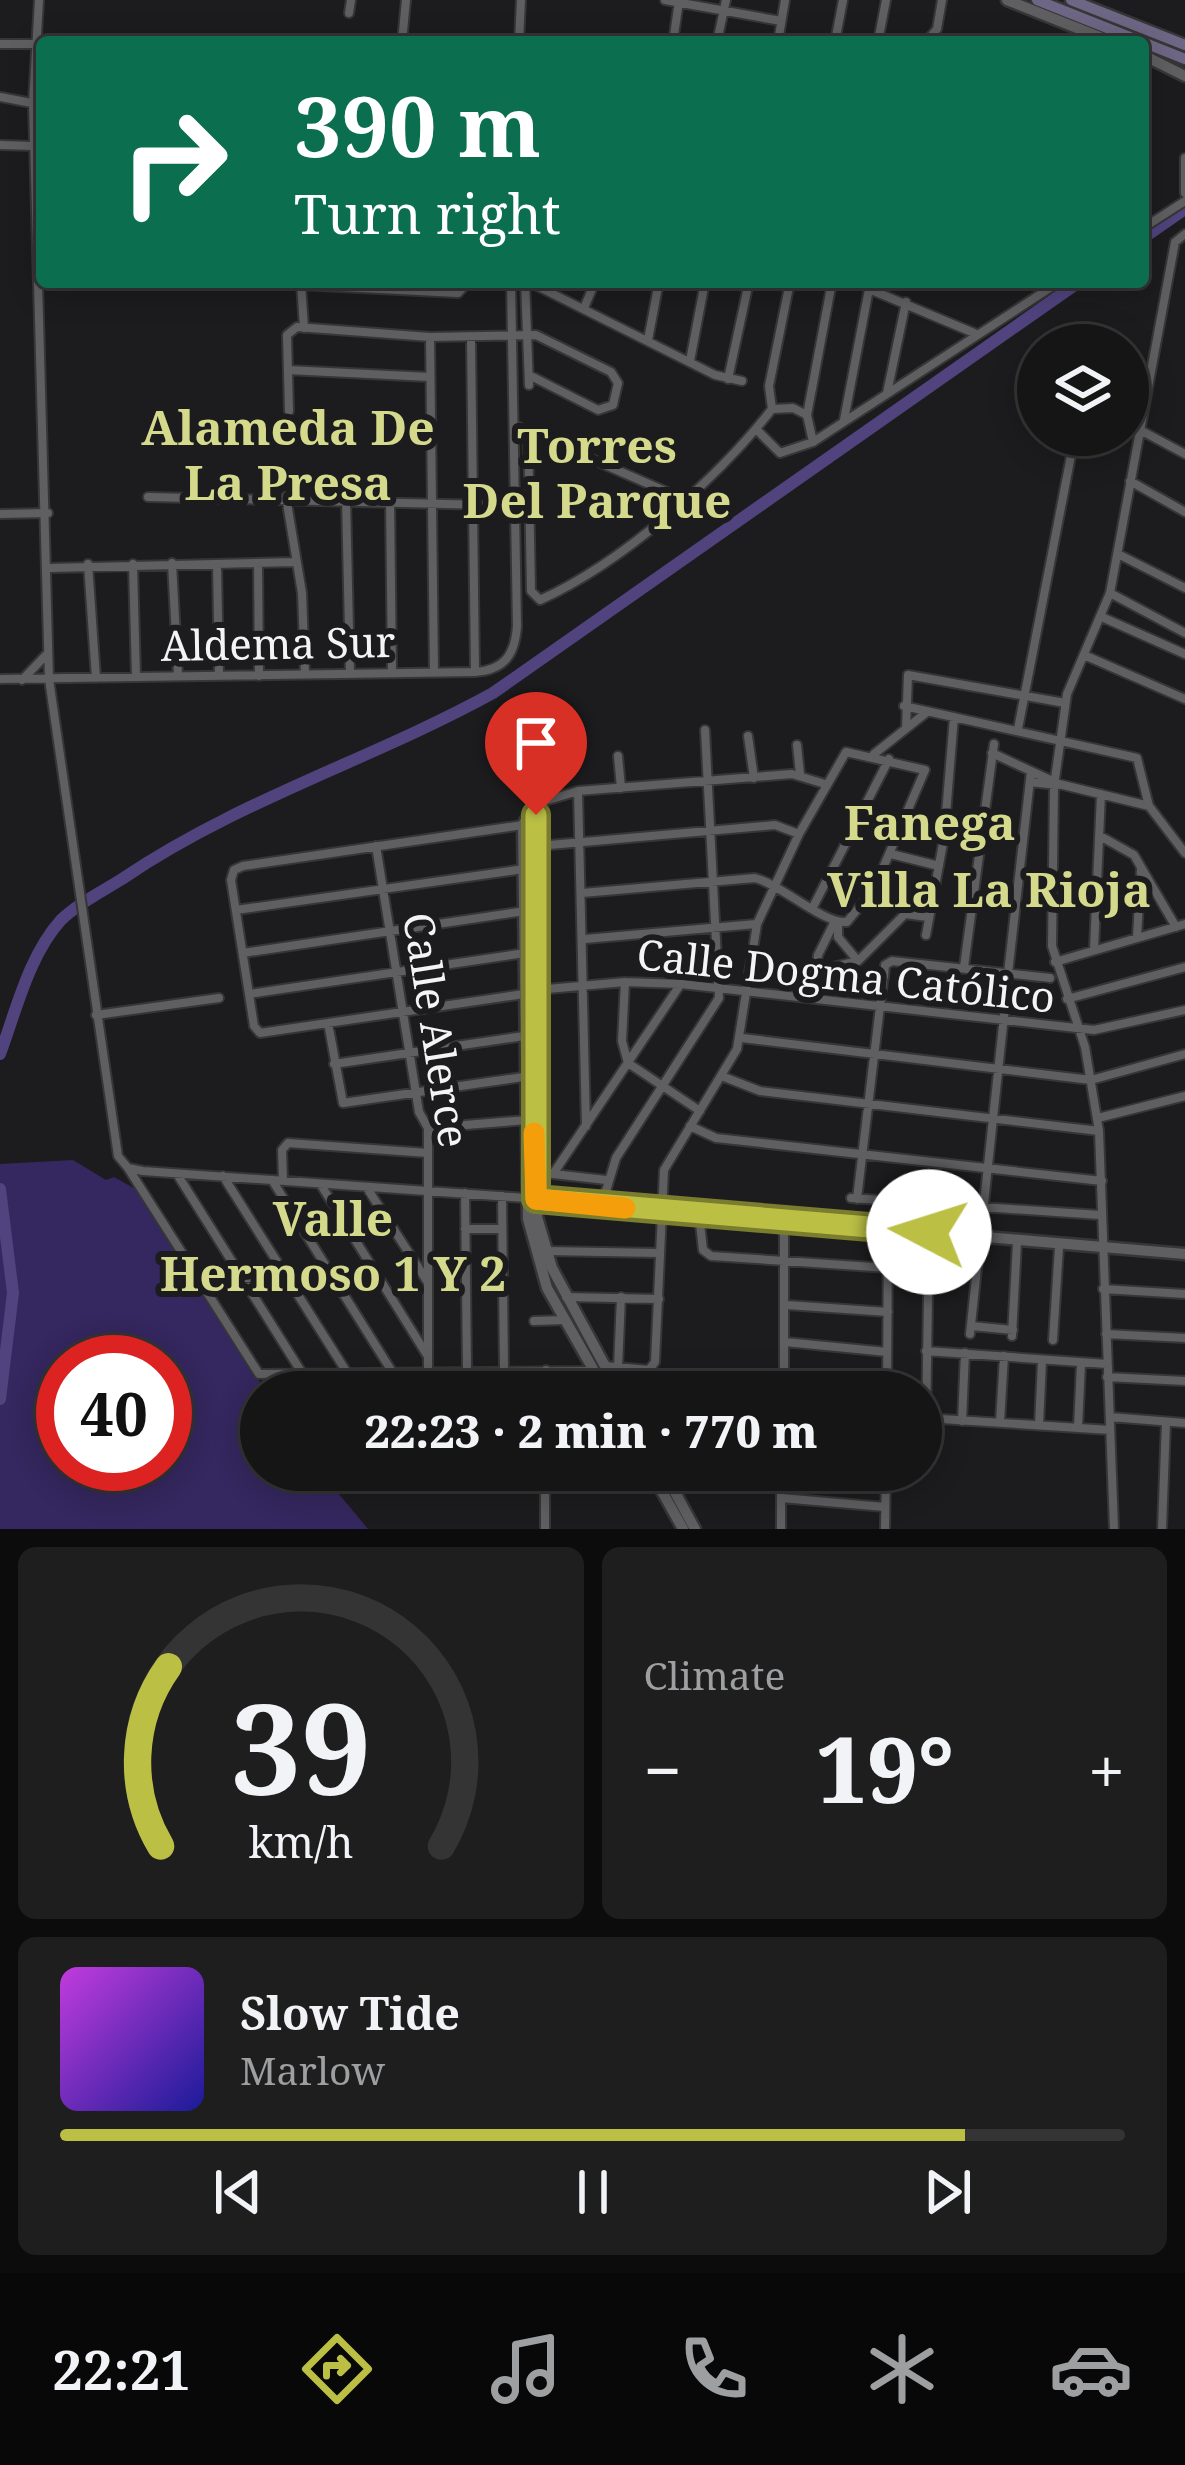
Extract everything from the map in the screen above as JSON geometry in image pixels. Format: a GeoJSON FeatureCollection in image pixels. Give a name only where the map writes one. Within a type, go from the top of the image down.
{"type":"FeatureCollection","features":[{"type":"Feature","properties":{"kind":"main road"},"geometry":{"type":"LineString","coordinates":[[1037,0],[1127,36]]}},
{"type":"Feature","properties":{"kind":"main road"},"geometry":{"type":"LineString","coordinates":[[1070,0],[1185,45]]}},
{"type":"Feature","properties":{"kind":"main road"},"geometry":{"type":"LineString","coordinates":[[1149,45],[1185,59]]}},
{"type":"Feature","properties":{"kind":"street"},"geometry":{"type":"LineString","coordinates":[[39,0],[41,36]]}},
{"type":"Feature","properties":{"kind":"street"},"geometry":{"type":"LineString","coordinates":[[350,14],[351,0]]}},
{"type":"Feature","properties":{"kind":"street"},"geometry":{"type":"LineString","coordinates":[[403,36],[406,0]]}},
{"type":"Feature","properties":{"kind":"street"},"geometry":{"type":"LineString","coordinates":[[519,36],[521,0]]}},
{"type":"Feature","properties":{"kind":"street"},"geometry":{"type":"LineString","coordinates":[[665,0],[781,20]]}},
{"type":"Feature","properties":{"kind":"street"},"geometry":{"type":"LineString","coordinates":[[719,36],[726,0]]}},
{"type":"Feature","properties":{"kind":"street"},"geometry":{"type":"LineString","coordinates":[[779,36],[785,0]]}},
{"type":"Feature","properties":{"kind":"street"},"geometry":{"type":"LineString","coordinates":[[837,36],[843,0]]}},
{"type":"Feature","properties":{"kind":"street"},"geometry":{"type":"LineString","coordinates":[[879,36],[886,0]]}},
{"type":"Feature","properties":{"kind":"street"},"geometry":{"type":"LineString","coordinates":[[931,36],[937,29],[942,0]]}},
{"type":"Feature","properties":{"kind":"street"},"geometry":{"type":"LineString","coordinates":[[1007,0],[1094,36]]}},
{"type":"Feature","properties":{"kind":"street"},"geometry":{"type":"LineString","coordinates":[[674,36],[679,1]]}},
{"type":"Feature","properties":{"kind":"street"},"geometry":{"type":"LineString","coordinates":[[0,44],[36,44]]}},
{"type":"Feature","properties":{"kind":"street"},"geometry":{"type":"LineString","coordinates":[[1149,58],[1185,76]]}},
{"type":"Feature","properties":{"kind":"street"},"geometry":{"type":"LineString","coordinates":[[0,97],[36,104]]}},
{"type":"Feature","properties":{"kind":"street"},"geometry":{"type":"LineString","coordinates":[[36,125],[36,166]]}},
{"type":"Feature","properties":{"kind":"street"},"geometry":{"type":"LineString","coordinates":[[0,145],[34,146]]}},
{"type":"Feature","properties":{"kind":"street"},"geometry":{"type":"LineString","coordinates":[[1149,224],[1185,198],[1185,158]]}},
{"type":"Feature","properties":{"kind":"street"},"geometry":{"type":"LineString","coordinates":[[1149,374],[1174,242],[1185,234]]}},
{"type":"Feature","properties":{"kind":"street"},"geometry":{"type":"LineString","coordinates":[[42,288],[49,679],[118,1156],[257,1371]]}},
{"type":"Feature","properties":{"kind":"street"},"geometry":{"type":"LineString","coordinates":[[301,288],[304,328]]}},
{"type":"Feature","properties":{"kind":"street"},"geometry":{"type":"LineString","coordinates":[[432,288],[458,292],[462,288]]}},
{"type":"Feature","properties":{"kind":"street"},"geometry":{"type":"LineString","coordinates":[[511,288],[516,503]]}},
{"type":"Feature","properties":{"kind":"street"},"geometry":{"type":"LineString","coordinates":[[289,411],[288,332],[304,328],[430,337],[528,334],[611,372],[618,383],[613,405],[598,410],[529,380],[528,334],[527,288]]}},
{"type":"Feature","properties":{"kind":"street"},"geometry":{"type":"LineString","coordinates":[[540,288],[728,379],[742,381]]}},
{"type":"Feature","properties":{"kind":"street"},"geometry":{"type":"LineString","coordinates":[[584,308],[592,288]]}},
{"type":"Feature","properties":{"kind":"street"},"geometry":{"type":"LineString","coordinates":[[648,340],[658,288]]}},
{"type":"Feature","properties":{"kind":"street"},"geometry":{"type":"LineString","coordinates":[[690,361],[704,288]]}},
{"type":"Feature","properties":{"kind":"street"},"geometry":{"type":"LineString","coordinates":[[728,379],[748,288]]}},
{"type":"Feature","properties":{"kind":"street"},"geometry":{"type":"LineString","coordinates":[[528,430],[532,595],[543,599],[683,499],[772,409],[770,386],[789,288]]}},
{"type":"Feature","properties":{"kind":"street"},"geometry":{"type":"LineString","coordinates":[[813,442],[807,415],[831,288]]}},
{"type":"Feature","properties":{"kind":"street"},"geometry":{"type":"LineString","coordinates":[[756,429],[776,451],[787,453],[813,442],[1049,288]]}},
{"type":"Feature","properties":{"kind":"street"},"geometry":{"type":"LineString","coordinates":[[844,422],[867,291],[880,289],[975,334]]}},
{"type":"Feature","properties":{"kind":"street"},"geometry":{"type":"LineString","coordinates":[[887,392],[907,302]]}},
{"type":"Feature","properties":{"kind":"street"},"geometry":{"type":"LineString","coordinates":[[430,337],[434,672]]}},
{"type":"Feature","properties":{"kind":"street"},"geometry":{"type":"LineString","coordinates":[[471,338],[476,672]]}},
{"type":"Feature","properties":{"kind":"street"},"geometry":{"type":"LineString","coordinates":[[288,370],[429,377]]}},
{"type":"Feature","properties":{"kind":"street"},"geometry":{"type":"LineString","coordinates":[[772,409],[794,408],[807,415]]}},
{"type":"Feature","properties":{"kind":"street"},"geometry":{"type":"LineString","coordinates":[[514,425],[683,499]]}},
{"type":"Feature","properties":{"kind":"street"},"geometry":{"type":"LineString","coordinates":[[1149,435],[1185,454]]}},
{"type":"Feature","properties":{"kind":"street"},"geometry":{"type":"LineString","coordinates":[[1018,729],[1071,456]]}},
{"type":"Feature","properties":{"kind":"street"},"geometry":{"type":"LineString","coordinates":[[1114,1529],[1098,1118],[1078,1029],[1054,962],[1056,784],[1065,703],[1104,618],[1135,456]]}},
{"type":"Feature","properties":{"kind":"street"},"geometry":{"type":"LineString","coordinates":[[1130,481],[1185,512]]}},
{"type":"Feature","properties":{"kind":"street"},"geometry":{"type":"LineString","coordinates":[[148,497],[390,499],[529,506]]}},
{"type":"Feature","properties":{"kind":"street"},"geometry":{"type":"LineString","coordinates":[[286,497],[302,593],[305,675]]}},
{"type":"Feature","properties":{"kind":"street"},"geometry":{"type":"LineString","coordinates":[[346,498],[350,674]]}},
{"type":"Feature","properties":{"kind":"street"},"geometry":{"type":"LineString","coordinates":[[390,499],[392,672]]}},
{"type":"Feature","properties":{"kind":"street","name":"Aldema Sur"},"geometry":{"type":"LineString","coordinates":[[0,679],[476,672],[505,662],[516,640],[516,503]]}},
{"type":"Feature","properties":{"kind":"street"},"geometry":{"type":"LineString","coordinates":[[0,514],[48,513]]}},
{"type":"Feature","properties":{"kind":"street"},"geometry":{"type":"LineString","coordinates":[[1118,554],[1185,588]]}},
{"type":"Feature","properties":{"kind":"street"},"geometry":{"type":"LineString","coordinates":[[49,565],[294,562]]}},
{"type":"Feature","properties":{"kind":"street"},"geometry":{"type":"LineString","coordinates":[[172,563],[178,676]]}},
{"type":"Feature","properties":{"kind":"street"},"geometry":{"type":"LineString","coordinates":[[217,563],[219,676]]}},
{"type":"Feature","properties":{"kind":"street"},"geometry":{"type":"LineString","coordinates":[[259,563],[259,676]]}},
{"type":"Feature","properties":{"kind":"street"},"geometry":{"type":"LineString","coordinates":[[90,564],[96,678]]}},
{"type":"Feature","properties":{"kind":"street"},"geometry":{"type":"LineString","coordinates":[[134,564],[136,677]]}},
{"type":"Feature","properties":{"kind":"street"},"geometry":{"type":"LineString","coordinates":[[1110,593],[1185,633]]}},
{"type":"Feature","properties":{"kind":"street"},"geometry":{"type":"LineString","coordinates":[[1104,618],[1185,654]]}},
{"type":"Feature","properties":{"kind":"street"},"geometry":{"type":"LineString","coordinates":[[22,680],[48,651]]}},
{"type":"Feature","properties":{"kind":"street"},"geometry":{"type":"LineString","coordinates":[[1084,655],[1185,699]]}},
{"type":"Feature","properties":{"kind":"street"},"geometry":{"type":"LineString","coordinates":[[906,728],[908,675],[1065,703]]}},
{"type":"Feature","properties":{"kind":"street"},"geometry":{"type":"LineString","coordinates":[[904,706],[1137,758],[1149,806],[1185,853]]}},
{"type":"Feature","properties":{"kind":"street"},"geometry":{"type":"LineString","coordinates":[[872,755],[927,712]]}},
{"type":"Feature","properties":{"kind":"street"},"geometry":{"type":"LineString","coordinates":[[926,935],[945,826],[954,717]]}},
{"type":"Feature","properties":{"kind":"street"},"geometry":{"type":"LineString","coordinates":[[602,1206],[606,1180],[714,1011],[721,988],[705,730]]}},
{"type":"Feature","properties":{"kind":"street"},"geometry":{"type":"LineString","coordinates":[[748,736],[754,778]]}},
{"type":"Feature","properties":{"kind":"street"},"geometry":{"type":"LineString","coordinates":[[796,745],[800,774]]}},
{"type":"Feature","properties":{"kind":"street"},"geometry":{"type":"LineString","coordinates":[[964,967],[993,748],[1030,777],[1149,806]]}},
{"type":"Feature","properties":{"kind":"street"},"geometry":{"type":"LineString","coordinates":[[223,1176],[346,1371],[649,1370],[656,1358],[664,1170],[724,1077],[742,1038],[757,924],[773,887],[840,757],[851,752],[923,767],[907,822],[865,904],[847,922],[836,923],[813,907],[773,887],[755,878],[582,893]]}},
{"type":"Feature","properties":{"kind":"street"},"geometry":{"type":"LineString","coordinates":[[618,757],[621,788]]}},
{"type":"Feature","properties":{"kind":"street"},"geometry":{"type":"LineString","coordinates":[[813,907],[889,759]]}},
{"type":"Feature","properties":{"kind":"street"},"geometry":{"type":"LineString","coordinates":[[607,1371],[545,1251],[531,1198],[534,1170],[523,1077],[530,992],[523,825],[536,804],[578,791],[800,774],[825,784]]}},
{"type":"Feature","properties":{"kind":"street"},"geometry":{"type":"LineString","coordinates":[[1017,1243],[1012,1333],[970,1330],[979,1210],[1030,777]]}},
{"type":"Feature","properties":{"kind":"street"},"geometry":{"type":"LineString","coordinates":[[578,791],[586,1126]]}},
{"type":"Feature","properties":{"kind":"street"},"geometry":{"type":"LineString","coordinates":[[1094,949],[1101,794]]}},
{"type":"Feature","properties":{"kind":"street"},"geometry":{"type":"LineString","coordinates":[[536,804],[530,992],[531,1198],[541,1271],[564,1320],[605,1368]]}},
{"type":"Feature","properties":{"kind":"street"},"geometry":{"type":"LineString","coordinates":[[907,822],[945,826]]}},
{"type":"Feature","properties":{"kind":"street"},"geometry":{"type":"LineString","coordinates":[[523,825],[243,866],[232,875],[249,994],[525,953]]}},
{"type":"Feature","properties":{"kind":"street"},"geometry":{"type":"LineString","coordinates":[[538,846],[775,825],[799,834]]}},
{"type":"Feature","properties":{"kind":"street"},"geometry":{"type":"LineString","coordinates":[[1054,962],[1180,926],[1128,848],[1100,836]]}},
{"type":"Feature","properties":{"kind":"street","name":"Calle Alerce"},"geometry":{"type":"LineString","coordinates":[[376,846],[417,1094],[428,1128],[428,1369]]}},
{"type":"Feature","properties":{"kind":"street"},"geometry":{"type":"LineString","coordinates":[[891,854],[939,866]]}},
{"type":"Feature","properties":{"kind":"street"},"geometry":{"type":"LineString","coordinates":[[1137,937],[1141,868]]}},
{"type":"Feature","properties":{"kind":"street"},"geometry":{"type":"LineString","coordinates":[[236,910],[524,869]]}},
{"type":"Feature","properties":{"kind":"street"},"geometry":{"type":"LineString","coordinates":[[243,953],[525,911]]}},
{"type":"Feature","properties":{"kind":"street"},"geometry":{"type":"LineString","coordinates":[[816,971],[858,961],[905,914],[928,917]]}},
{"type":"Feature","properties":{"kind":"street"},"geometry":{"type":"LineString","coordinates":[[836,923],[838,937],[858,961]]}},
{"type":"Feature","properties":{"kind":"street"},"geometry":{"type":"LineString","coordinates":[[816,996],[818,955],[836,923]]}},
{"type":"Feature","properties":{"kind":"street"},"geometry":{"type":"LineString","coordinates":[[584,939],[757,924]]}},
{"type":"Feature","properties":{"kind":"street"},"geometry":{"type":"LineString","coordinates":[[1051,978],[892,961],[885,965],[854,1199],[1100,1216]]}},
{"type":"Feature","properties":{"kind":"street"},"geometry":{"type":"LineString","coordinates":[[1067,999],[1185,967]]}},
{"type":"Feature","properties":{"kind":"street"},"geometry":{"type":"LineString","coordinates":[[625,982],[622,1041],[628,1063],[700,1111]]}},
{"type":"Feature","properties":{"kind":"street","name":"Calle Dogma Católico"},"geometry":{"type":"LineString","coordinates":[[249,994],[255,1029],[268,1033],[584,984],[625,982],[816,996],[1078,1029],[1109,1030],[1185,1010]]}},
{"type":"Feature","properties":{"kind":"street"},"geometry":{"type":"LineString","coordinates":[[553,1174],[681,984]]}},
{"type":"Feature","properties":{"kind":"street"},"geometry":{"type":"LineString","coordinates":[[96,1015],[219,998]]}},
{"type":"Feature","properties":{"kind":"street"},"geometry":{"type":"LineString","coordinates":[[328,1023],[340,1100],[354,1104],[523,1077]]}},
{"type":"Feature","properties":{"kind":"street"},"geometry":{"type":"LineString","coordinates":[[334,1064],[524,1036]]}},
{"type":"Feature","properties":{"kind":"street"},"geometry":{"type":"LineString","coordinates":[[742,1038],[1091,1080],[1185,1054]]}},
{"type":"Feature","properties":{"kind":"street"},"geometry":{"type":"LineString","coordinates":[[724,1077],[760,1091],[1099,1131]]}},
{"type":"Feature","properties":{"kind":"street"},"geometry":{"type":"LineString","coordinates":[[1098,1118],[1185,1096]]}},
{"type":"Feature","properties":{"kind":"street"},"geometry":{"type":"LineString","coordinates":[[428,1128],[529,1119]]}},
{"type":"Feature","properties":{"kind":"street"},"geometry":{"type":"LineString","coordinates":[[690,1126],[716,1138],[1102,1180]]}},
{"type":"Feature","properties":{"kind":"street"},"geometry":{"type":"LineString","coordinates":[[284,1180],[282,1150],[288,1142],[428,1154]]}},
{"type":"Feature","properties":{"kind":"street"},"geometry":{"type":"LineString","coordinates":[[128,1168],[1185,1254]]}},
{"type":"Feature","properties":{"kind":"street"},"geometry":{"type":"LineString","coordinates":[[534,1170],[606,1180]]}},
{"type":"Feature","properties":{"kind":"street"},"geometry":{"type":"LineString","coordinates":[[176,1173],[301,1371]]}},
{"type":"Feature","properties":{"kind":"street"},"geometry":{"type":"LineString","coordinates":[[272,1179],[391,1370]]}},
{"type":"Feature","properties":{"kind":"street"},"geometry":{"type":"LineString","coordinates":[[320,1184],[428,1357]]}},
{"type":"Feature","properties":{"kind":"street"},"geometry":{"type":"LineString","coordinates":[[366,1187],[428,1283]]}},
{"type":"Feature","properties":{"kind":"street"},"geometry":{"type":"LineString","coordinates":[[465,1193],[467,1369]]}},
{"type":"Feature","properties":{"kind":"street"},"geometry":{"type":"LineString","coordinates":[[502,1196],[504,1369]]}},
{"type":"Feature","properties":{"kind":"street"},"geometry":{"type":"LineString","coordinates":[[699,1215],[706,1254],[888,1268]]}},
{"type":"Feature","properties":{"kind":"street"},"geometry":{"type":"LineString","coordinates":[[784,1221],[784,1371]]}},
{"type":"Feature","properties":{"kind":"street"},"geometry":{"type":"LineString","coordinates":[[465,1229],[502,1229]]}},
{"type":"Feature","properties":{"kind":"street"},"geometry":{"type":"LineString","coordinates":[[887,1371],[888,1229]]}},
{"type":"Feature","properties":{"kind":"street"},"geometry":{"type":"LineString","coordinates":[[925,1371],[929,1232]]}},
{"type":"Feature","properties":{"kind":"street"},"geometry":{"type":"LineString","coordinates":[[1053,1340],[1059,1247]]}},
{"type":"Feature","properties":{"kind":"street"},"geometry":{"type":"LineString","coordinates":[[545,1251],[659,1253]]}},
{"type":"Feature","properties":{"kind":"street"},"geometry":{"type":"LineString","coordinates":[[199,1280],[376,1274]]}},
{"type":"Feature","properties":{"kind":"street"},"geometry":{"type":"LineString","coordinates":[[1102,1288],[1185,1294]]}},
{"type":"Feature","properties":{"kind":"street"},"geometry":{"type":"LineString","coordinates":[[566,1297],[659,1299]]}},
{"type":"Feature","properties":{"kind":"street"},"geometry":{"type":"LineString","coordinates":[[605,1371],[620,1297]]}},
{"type":"Feature","properties":{"kind":"street"},"geometry":{"type":"LineString","coordinates":[[787,1305],[888,1312]]}},
{"type":"Feature","properties":{"kind":"street"},"geometry":{"type":"LineString","coordinates":[[534,1321],[564,1320]]}},
{"type":"Feature","properties":{"kind":"street"},"geometry":{"type":"LineString","coordinates":[[1106,1334],[1185,1339]]}},
{"type":"Feature","properties":{"kind":"street"},"geometry":{"type":"LineString","coordinates":[[785,1342],[887,1352]]}},
{"type":"Feature","properties":{"kind":"street"},"geometry":{"type":"LineString","coordinates":[[926,1351],[1107,1364]]}},
{"type":"Feature","properties":{"kind":"street"},"geometry":{"type":"LineString","coordinates":[[962,1420],[965,1353]]}},
{"type":"Feature","properties":{"kind":"street"},"geometry":{"type":"LineString","coordinates":[[1000,1422],[1004,1357]]}},
{"type":"Feature","properties":{"kind":"street"},"geometry":{"type":"LineString","coordinates":[[1039,1425],[1042,1360]]}},
{"type":"Feature","properties":{"kind":"street"},"geometry":{"type":"LineString","coordinates":[[1078,1427],[1081,1364]]}},
{"type":"Feature","properties":{"kind":"street"},"geometry":{"type":"LineString","coordinates":[[1108,1377],[1185,1381]]}},
{"type":"Feature","properties":{"kind":"street"},"geometry":{"type":"LineString","coordinates":[[1110,1417],[1185,1423]]}},
{"type":"Feature","properties":{"kind":"street"},"geometry":{"type":"LineString","coordinates":[[942,1421],[1110,1430]]}},
{"type":"Feature","properties":{"kind":"street"},"geometry":{"type":"LineString","coordinates":[[1162,1529],[1166,1422]]}},
{"type":"Feature","properties":{"kind":"street"},"geometry":{"type":"LineString","coordinates":[[545,1491],[545,1529]]}},
{"type":"Feature","properties":{"kind":"street"},"geometry":{"type":"LineString","coordinates":[[662,1491],[683,1529]]}},
{"type":"Feature","properties":{"kind":"street"},"geometry":{"type":"LineString","coordinates":[[674,1491],[694,1529]]}},
{"type":"Feature","properties":{"kind":"street"},"geometry":{"type":"LineString","coordinates":[[781,1491],[781,1529]]}},
{"type":"Feature","properties":{"kind":"street"},"geometry":{"type":"LineString","coordinates":[[885,1491],[885,1529]]}},
{"type":"Feature","properties":{"kind":"street"},"geometry":{"type":"LineString","coordinates":[[781,1498],[885,1507]]}},
{"type":"Feature","properties":{"kind":"street"},"geometry":{"type":"LineString","coordinates":[[668,1502],[676,1503],[694,1529]]}},
{"type":"Feature","properties":{"kind":"shaded area"},"geometry":{"type":"Polygon","coordinates":[[[73,1160],[106,1180],[114,1177],[139,1191],[253,1371],[240,1371],[240,1491],[336,1491],[368,1529],[0,1529],[0,1164],[73,1160]]]}},
{"type":"Feature","properties":{"kind":"waterway"},"geometry":{"type":"LineString","coordinates":[[1149,234],[1185,209]]}},
{"type":"Feature","properties":{"kind":"waterway"},"geometry":{"type":"LineString","coordinates":[[0,1054],[40,950],[75,909],[212,826],[493,693],[1070,288]]}},
{"type":"Feature","properties":{"kind":"waterway"},"geometry":{"type":"LineString","coordinates":[[0,1189],[13,1293],[0,1399]]}},
{"type":"Feature","properties":{"kind":"slow traffic"},"geometry":{"type":"LineString","coordinates":[[534,1133],[536,1199],[625,1208]]}},
{"type":"Feature","properties":{"kind":"district","name":"Alameda De La Presa"},"geometry":{"type":"Point","coordinates":[288,456]}},
{"type":"Feature","properties":{"kind":"district","name":"Torres Del Parque"},"geometry":{"type":"Point","coordinates":[597,474]}},
{"type":"Feature","properties":{"kind":"district","name":"Fanega"},"geometry":{"type":"Point","coordinates":[930,823]}},
{"type":"Feature","properties":{"kind":"district","name":"Villa La Rioja"},"geometry":{"type":"Point","coordinates":[989,890]}},
{"type":"Feature","properties":{"kind":"district","name":"Valle Hermoso 1 Y 2"},"geometry":{"type":"Point","coordinates":[333,1246]}},
{"type":"Feature","properties":{"kind":"route"},"geometry":{"type":"LineString","coordinates":[[536,815],[536,1199],[929,1232]]}}]}
